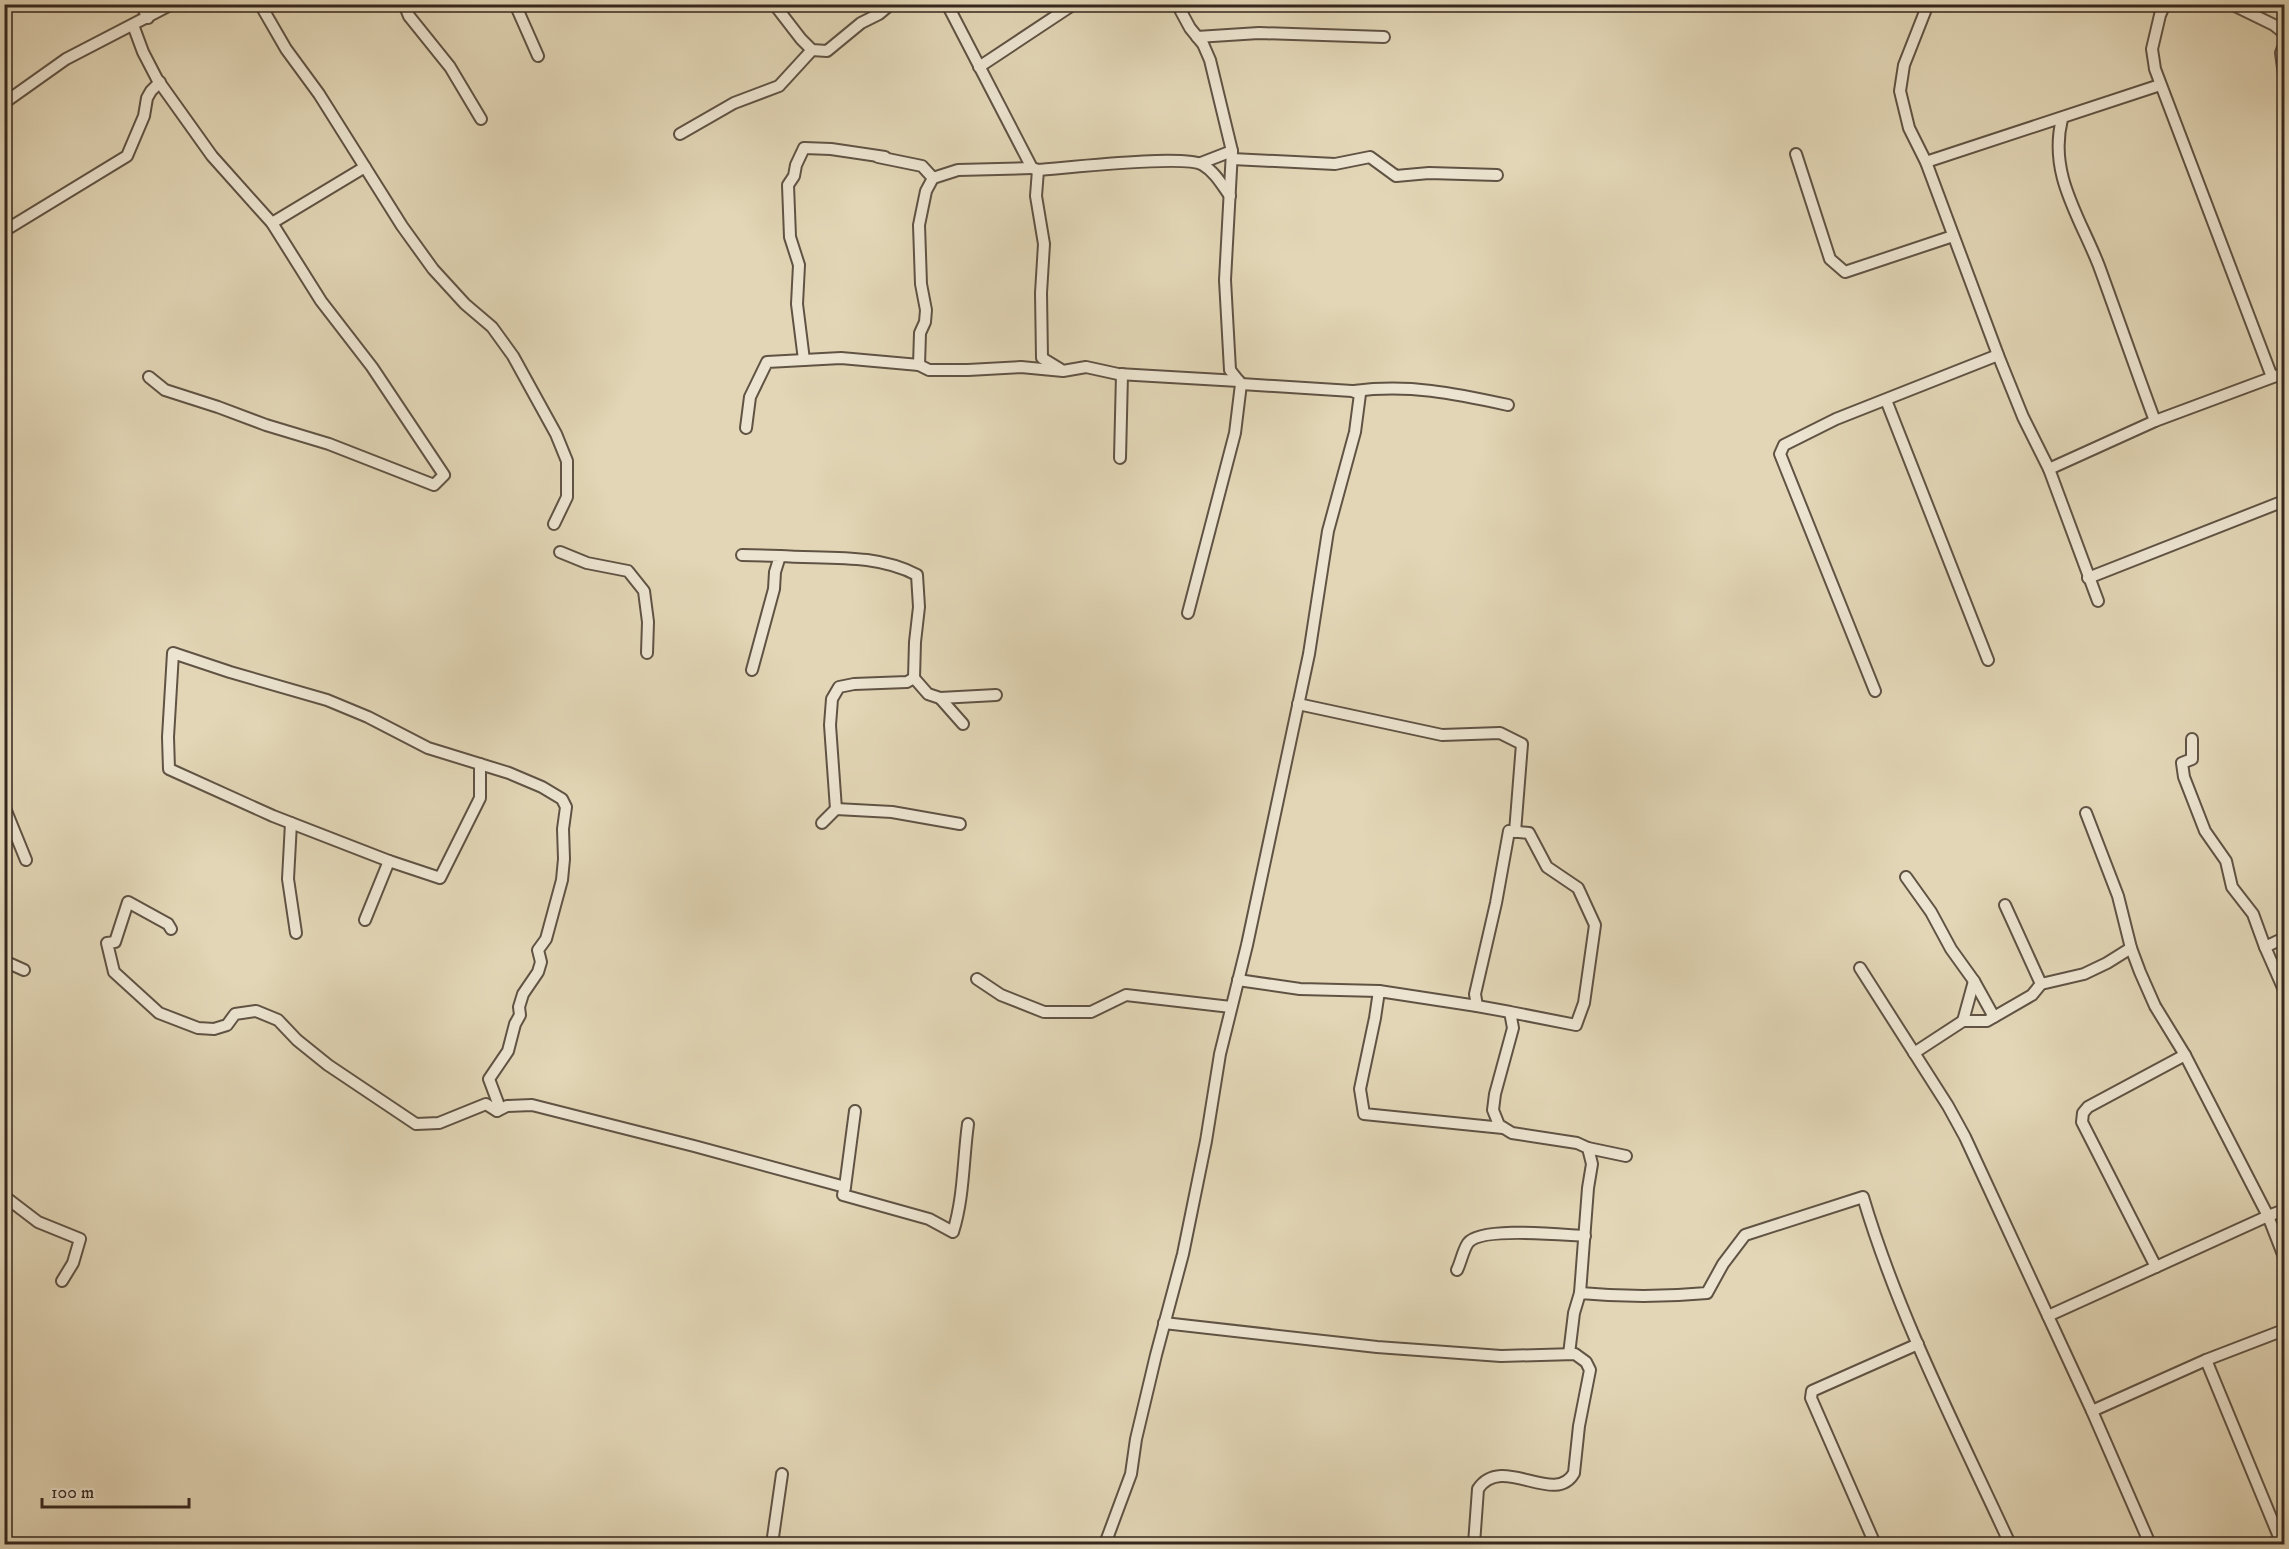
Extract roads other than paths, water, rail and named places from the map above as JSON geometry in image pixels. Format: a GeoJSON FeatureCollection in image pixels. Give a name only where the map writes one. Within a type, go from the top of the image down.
{"type":"FeatureCollection","features":[{"type":"Feature","properties":{"kind":"street"},"geometry":{"type":"LineString","coordinates":[[141,4],[148,18]]}},
{"type":"Feature","properties":{"kind":"street"},"geometry":{"type":"LineString","coordinates":[[4,103],[66,59],[172,4]]}},
{"type":"Feature","properties":{"kind":"street"},"geometry":{"type":"LineString","coordinates":[[260,4],[286,49],[319,94],[402,226],[433,269],[465,304],[492,327],[506,346],[556,434],[567,461],[568,485],[567,497],[554,524]]}},
{"type":"Feature","properties":{"kind":"street"},"geometry":{"type":"LineString","coordinates":[[404,4],[409,16],[450,67],[481,119]]}},
{"type":"Feature","properties":{"kind":"street"},"geometry":{"type":"LineString","coordinates":[[515,4],[538,56]]}},
{"type":"Feature","properties":{"kind":"street"},"geometry":{"type":"LineString","coordinates":[[774,4],[801,39],[813,50],[826,51],[861,23],[879,14],[891,4]]}},
{"type":"Feature","properties":{"kind":"street"},"geometry":{"type":"LineString","coordinates":[[947,4],[1035,169],[1036,196],[1044,244],[1041,293],[1042,358],[1063,371]]}},
{"type":"Feature","properties":{"kind":"street"},"geometry":{"type":"LineString","coordinates":[[979,67],[1074,4]]}},
{"type":"Feature","properties":{"kind":"street"},"geometry":{"type":"LineString","coordinates":[[1177,4],[1203,44],[1210,60],[1232,155],[1226,280],[1230,370],[1240,383],[1235,433],[1188,613]]}},
{"type":"Feature","properties":{"kind":"street"},"geometry":{"type":"LineString","coordinates":[[1928,4],[1904,65],[1900,91],[1909,128],[1926,162],[2023,417],[2049,469],[2098,601]]}},
{"type":"Feature","properties":{"kind":"street"},"geometry":{"type":"LineString","coordinates":[[2165,4],[2152,49],[2160,86],[2272,377]]}},
{"type":"Feature","properties":{"kind":"street"},"geometry":{"type":"LineString","coordinates":[[2231,4],[2274,25],[2284,33]]}},
{"type":"Feature","properties":{"kind":"street"},"geometry":{"type":"LineString","coordinates":[[133,25],[143,52],[160,82],[212,156],[272,223],[321,301],[372,367],[444,474],[434,486],[329,444],[165,390],[149,377]]}},
{"type":"Feature","properties":{"kind":"street"},"geometry":{"type":"LineString","coordinates":[[1197,38],[1259,33],[1384,37]]}},
{"type":"Feature","properties":{"kind":"street"},"geometry":{"type":"LineString","coordinates":[[2284,45],[2282,53],[2284,75]]}},
{"type":"Feature","properties":{"kind":"street"},"geometry":{"type":"LineString","coordinates":[[680,134],[734,103],[779,86],[813,50]]}},
{"type":"Feature","properties":{"kind":"street"},"geometry":{"type":"LineString","coordinates":[[4,231],[127,156],[144,116],[147,98],[160,82]]}},
{"type":"Feature","properties":{"kind":"street"},"geometry":{"type":"LineString","coordinates":[[1926,162],[2160,86]]}},
{"type":"Feature","properties":{"kind":"street"},"geometry":{"type":"LineString","coordinates":[[2062,119],[2057,137],[2064,187],[2098,264],[2155,422]]}},
{"type":"Feature","properties":{"kind":"street"},"geometry":{"type":"LineString","coordinates":[[804,360],[797,304],[799,265],[790,237],[788,185],[794,176],[796,165],[804,148],[880,157],[922,166],[933,178]]}},
{"type":"Feature","properties":{"kind":"street"},"geometry":{"type":"LineString","coordinates":[[1796,154],[1830,259],[1845,272],[1953,236]]}},
{"type":"Feature","properties":{"kind":"street"},"geometry":{"type":"LineString","coordinates":[[919,365],[920,333],[925,322],[926,310],[921,285],[919,225],[926,191],[933,178],[958,170],[1035,169],[1177,161],[1201,163],[1232,155],[1335,164],[1370,157],[1396,176],[1429,173],[1497,175]]}},
{"type":"Feature","properties":{"kind":"street"},"geometry":{"type":"LineString","coordinates":[[1201,163],[1211,171],[1230,196]]}},
{"type":"Feature","properties":{"kind":"street"},"geometry":{"type":"LineString","coordinates":[[272,223],[365,166]]}},
{"type":"Feature","properties":{"kind":"street"},"geometry":{"type":"LineString","coordinates":[[1875,691],[1780,454],[1784,445],[1836,419],[1998,355]]}},
{"type":"Feature","properties":{"kind":"street"},"geometry":{"type":"LineString","coordinates":[[746,428],[750,398],[767,362],[841,358],[919,365],[928,370],[1021,367],[1063,371],[1086,367],[1122,374],[1352,391],[1377,388],[1440,390],[1508,405]]}},
{"type":"Feature","properties":{"kind":"street"},"geometry":{"type":"LineString","coordinates":[[2049,469],[2155,422],[2284,373]]}},
{"type":"Feature","properties":{"kind":"street"},"geometry":{"type":"LineString","coordinates":[[1120,458],[1122,374]]}},
{"type":"Feature","properties":{"kind":"street"},"geometry":{"type":"LineString","coordinates":[[1105,1545],[1131,1474],[1136,1439],[1183,1254],[1206,1141],[1220,1054],[1247,945],[1309,654],[1328,531],[1355,432],[1360,394],[1352,391]]}},
{"type":"Feature","properties":{"kind":"street"},"geometry":{"type":"LineString","coordinates":[[1886,400],[1988,660]]}},
{"type":"Feature","properties":{"kind":"street"},"geometry":{"type":"LineString","coordinates":[[2088,578],[2284,501]]}},
{"type":"Feature","properties":{"kind":"street"},"geometry":{"type":"LineString","coordinates":[[560,552],[587,563],[628,571],[644,591],[648,622],[647,653]]}},
{"type":"Feature","properties":{"kind":"street"},"geometry":{"type":"LineString","coordinates":[[742,555],[847,558],[903,568],[917,575],[919,607],[915,642],[915,678],[928,694],[940,698],[996,695]]}},
{"type":"Feature","properties":{"kind":"street"},"geometry":{"type":"LineString","coordinates":[[752,670],[774,590],[775,572],[780,556]]}},
{"type":"Feature","properties":{"kind":"street"},"geometry":{"type":"LineString","coordinates":[[480,764],[480,798],[440,878],[388,861],[291,823],[170,770],[168,726],[173,653],[327,700],[368,717],[428,748],[480,764],[531,782],[562,799],[566,807],[561,886],[546,939],[538,950],[541,962],[538,972],[523,994],[519,1007],[520,1015],[515,1024],[508,1051],[489,1079],[498,1103],[497,1111]]}},
{"type":"Feature","properties":{"kind":"street"},"geometry":{"type":"LineString","coordinates":[[822,823],[836,808],[830,725],[832,699],[839,687],[907,681],[915,678]]}},
{"type":"Feature","properties":{"kind":"street"},"geometry":{"type":"LineString","coordinates":[[940,698],[963,724]]}},
{"type":"Feature","properties":{"kind":"street"},"geometry":{"type":"LineString","coordinates":[[1298,704],[1442,735],[1500,733],[1522,744],[1515,832]]}},
{"type":"Feature","properties":{"kind":"street"},"geometry":{"type":"LineString","coordinates":[[2192,739],[2192,759],[2182,763],[2184,777],[2205,831],[2226,861],[2232,887],[2253,914],[2284,990]]}},
{"type":"Feature","properties":{"kind":"street"},"geometry":{"type":"LineString","coordinates":[[4,806],[26,860]]}},
{"type":"Feature","properties":{"kind":"street"},"geometry":{"type":"LineString","coordinates":[[836,808],[892,812],[960,824]]}},
{"type":"Feature","properties":{"kind":"street"},"geometry":{"type":"LineString","coordinates":[[2086,813],[2118,896],[2131,948],[2156,1006],[2185,1055],[2268,1216],[2284,1257]]}},
{"type":"Feature","properties":{"kind":"street"},"geometry":{"type":"LineString","coordinates":[[291,823],[288,879],[296,933]]}},
{"type":"Feature","properties":{"kind":"street"},"geometry":{"type":"LineString","coordinates":[[1238,980],[1300,989],[1379,990],[1576,1025],[1584,1003],[1595,925],[1578,888],[1547,867],[1529,833],[1509,831],[1496,903],[1474,994],[1477,1006]]}},
{"type":"Feature","properties":{"kind":"street"},"geometry":{"type":"LineString","coordinates":[[365,920],[388,861]]}},
{"type":"Feature","properties":{"kind":"street"},"geometry":{"type":"LineString","coordinates":[[1906,877],[1931,912],[1951,949],[1974,981],[1994,1017]]}},
{"type":"Feature","properties":{"kind":"street"},"geometry":{"type":"LineString","coordinates":[[171,929],[168,924],[128,903],[115,942],[107,943],[114,972],[159,1013],[198,1028],[214,1029],[226,1025],[235,1014],[256,1011],[278,1020],[297,1040],[328,1065],[416,1124],[439,1123],[486,1104],[497,1111]]}},
{"type":"Feature","properties":{"kind":"street"},"geometry":{"type":"LineString","coordinates":[[2005,905],[2041,984]]}},
{"type":"Feature","properties":{"kind":"street"},"geometry":{"type":"LineString","coordinates":[[2265,947],[2284,938]]}},
{"type":"Feature","properties":{"kind":"street"},"geometry":{"type":"LineString","coordinates":[[1914,1053],[1963,1021],[1987,1021],[2032,995],[2041,984],[2084,974],[2131,948]]}},
{"type":"Feature","properties":{"kind":"street"},"geometry":{"type":"LineString","coordinates":[[4,961],[24,970]]}},
{"type":"Feature","properties":{"kind":"street"},"geometry":{"type":"LineString","coordinates":[[1860,968],[1965,1137],[2092,1411],[2150,1545]]}},
{"type":"Feature","properties":{"kind":"street"},"geometry":{"type":"LineString","coordinates":[[977,979],[1001,995],[1044,1012],[1091,1012],[1126,995],[1231,1007]]}},
{"type":"Feature","properties":{"kind":"street"},"geometry":{"type":"LineString","coordinates":[[1963,1021],[1974,981]]}},
{"type":"Feature","properties":{"kind":"street"},"geometry":{"type":"LineString","coordinates":[[1379,990],[1360,1089],[1364,1114],[1504,1128]]}},
{"type":"Feature","properties":{"kind":"street"},"geometry":{"type":"LineString","coordinates":[[1510,1012],[1514,1028],[1495,1094],[1493,1110],[1498,1125],[1512,1133],[1566,1141],[1626,1156]]}},
{"type":"Feature","properties":{"kind":"street"},"geometry":{"type":"LineString","coordinates":[[2156,1267],[2082,1122],[2082,1113],[2088,1107],[2185,1055]]}},
{"type":"Feature","properties":{"kind":"street"},"geometry":{"type":"LineString","coordinates":[[497,1111],[507,1106],[532,1105],[845,1187]]}},
{"type":"Feature","properties":{"kind":"street"},"geometry":{"type":"LineString","coordinates":[[855,1111],[843,1195],[929,1219],[953,1232],[960,1210],[964,1142],[968,1124]]}},
{"type":"Feature","properties":{"kind":"street"},"geometry":{"type":"LineString","coordinates":[[1569,1354],[1574,1313],[1580,1293],[1592,1164],[1588,1148]]}},
{"type":"Feature","properties":{"kind":"street"},"geometry":{"type":"LineString","coordinates":[[4,1196],[38,1222],[80,1239],[73,1263],[62,1281]]}},
{"type":"Feature","properties":{"kind":"street"},"geometry":{"type":"LineString","coordinates":[[1580,1293],[1634,1297],[1668,1297],[1707,1293],[1723,1264],[1745,1235],[1863,1197],[1875,1238],[1918,1344],[2010,1545]]}},
{"type":"Feature","properties":{"kind":"street"},"geometry":{"type":"LineString","coordinates":[[2048,1316],[2284,1210]]}},
{"type":"Feature","properties":{"kind":"street"},"geometry":{"type":"LineString","coordinates":[[1457,1270],[1469,1242],[1482,1235],[1523,1232],[1585,1236]]}},
{"type":"Feature","properties":{"kind":"street"},"geometry":{"type":"LineString","coordinates":[[1164,1323],[1388,1347],[1502,1356],[1575,1354],[1586,1362],[1590,1370],[1579,1426],[1574,1473],[1571,1479],[1563,1484],[1551,1485],[1512,1476],[1493,1477],[1484,1481],[1478,1489],[1474,1545]]}},
{"type":"Feature","properties":{"kind":"street"},"geometry":{"type":"LineString","coordinates":[[2092,1411],[2206,1360],[2284,1330]]}},
{"type":"Feature","properties":{"kind":"street"},"geometry":{"type":"LineString","coordinates":[[1875,1545],[1811,1398],[1812,1391],[1918,1344]]}},
{"type":"Feature","properties":{"kind":"street"},"geometry":{"type":"LineString","coordinates":[[2206,1360],[2282,1545]]}},
{"type":"Feature","properties":{"kind":"street"},"geometry":{"type":"LineString","coordinates":[[772,1545],[782,1474]]}}]}
